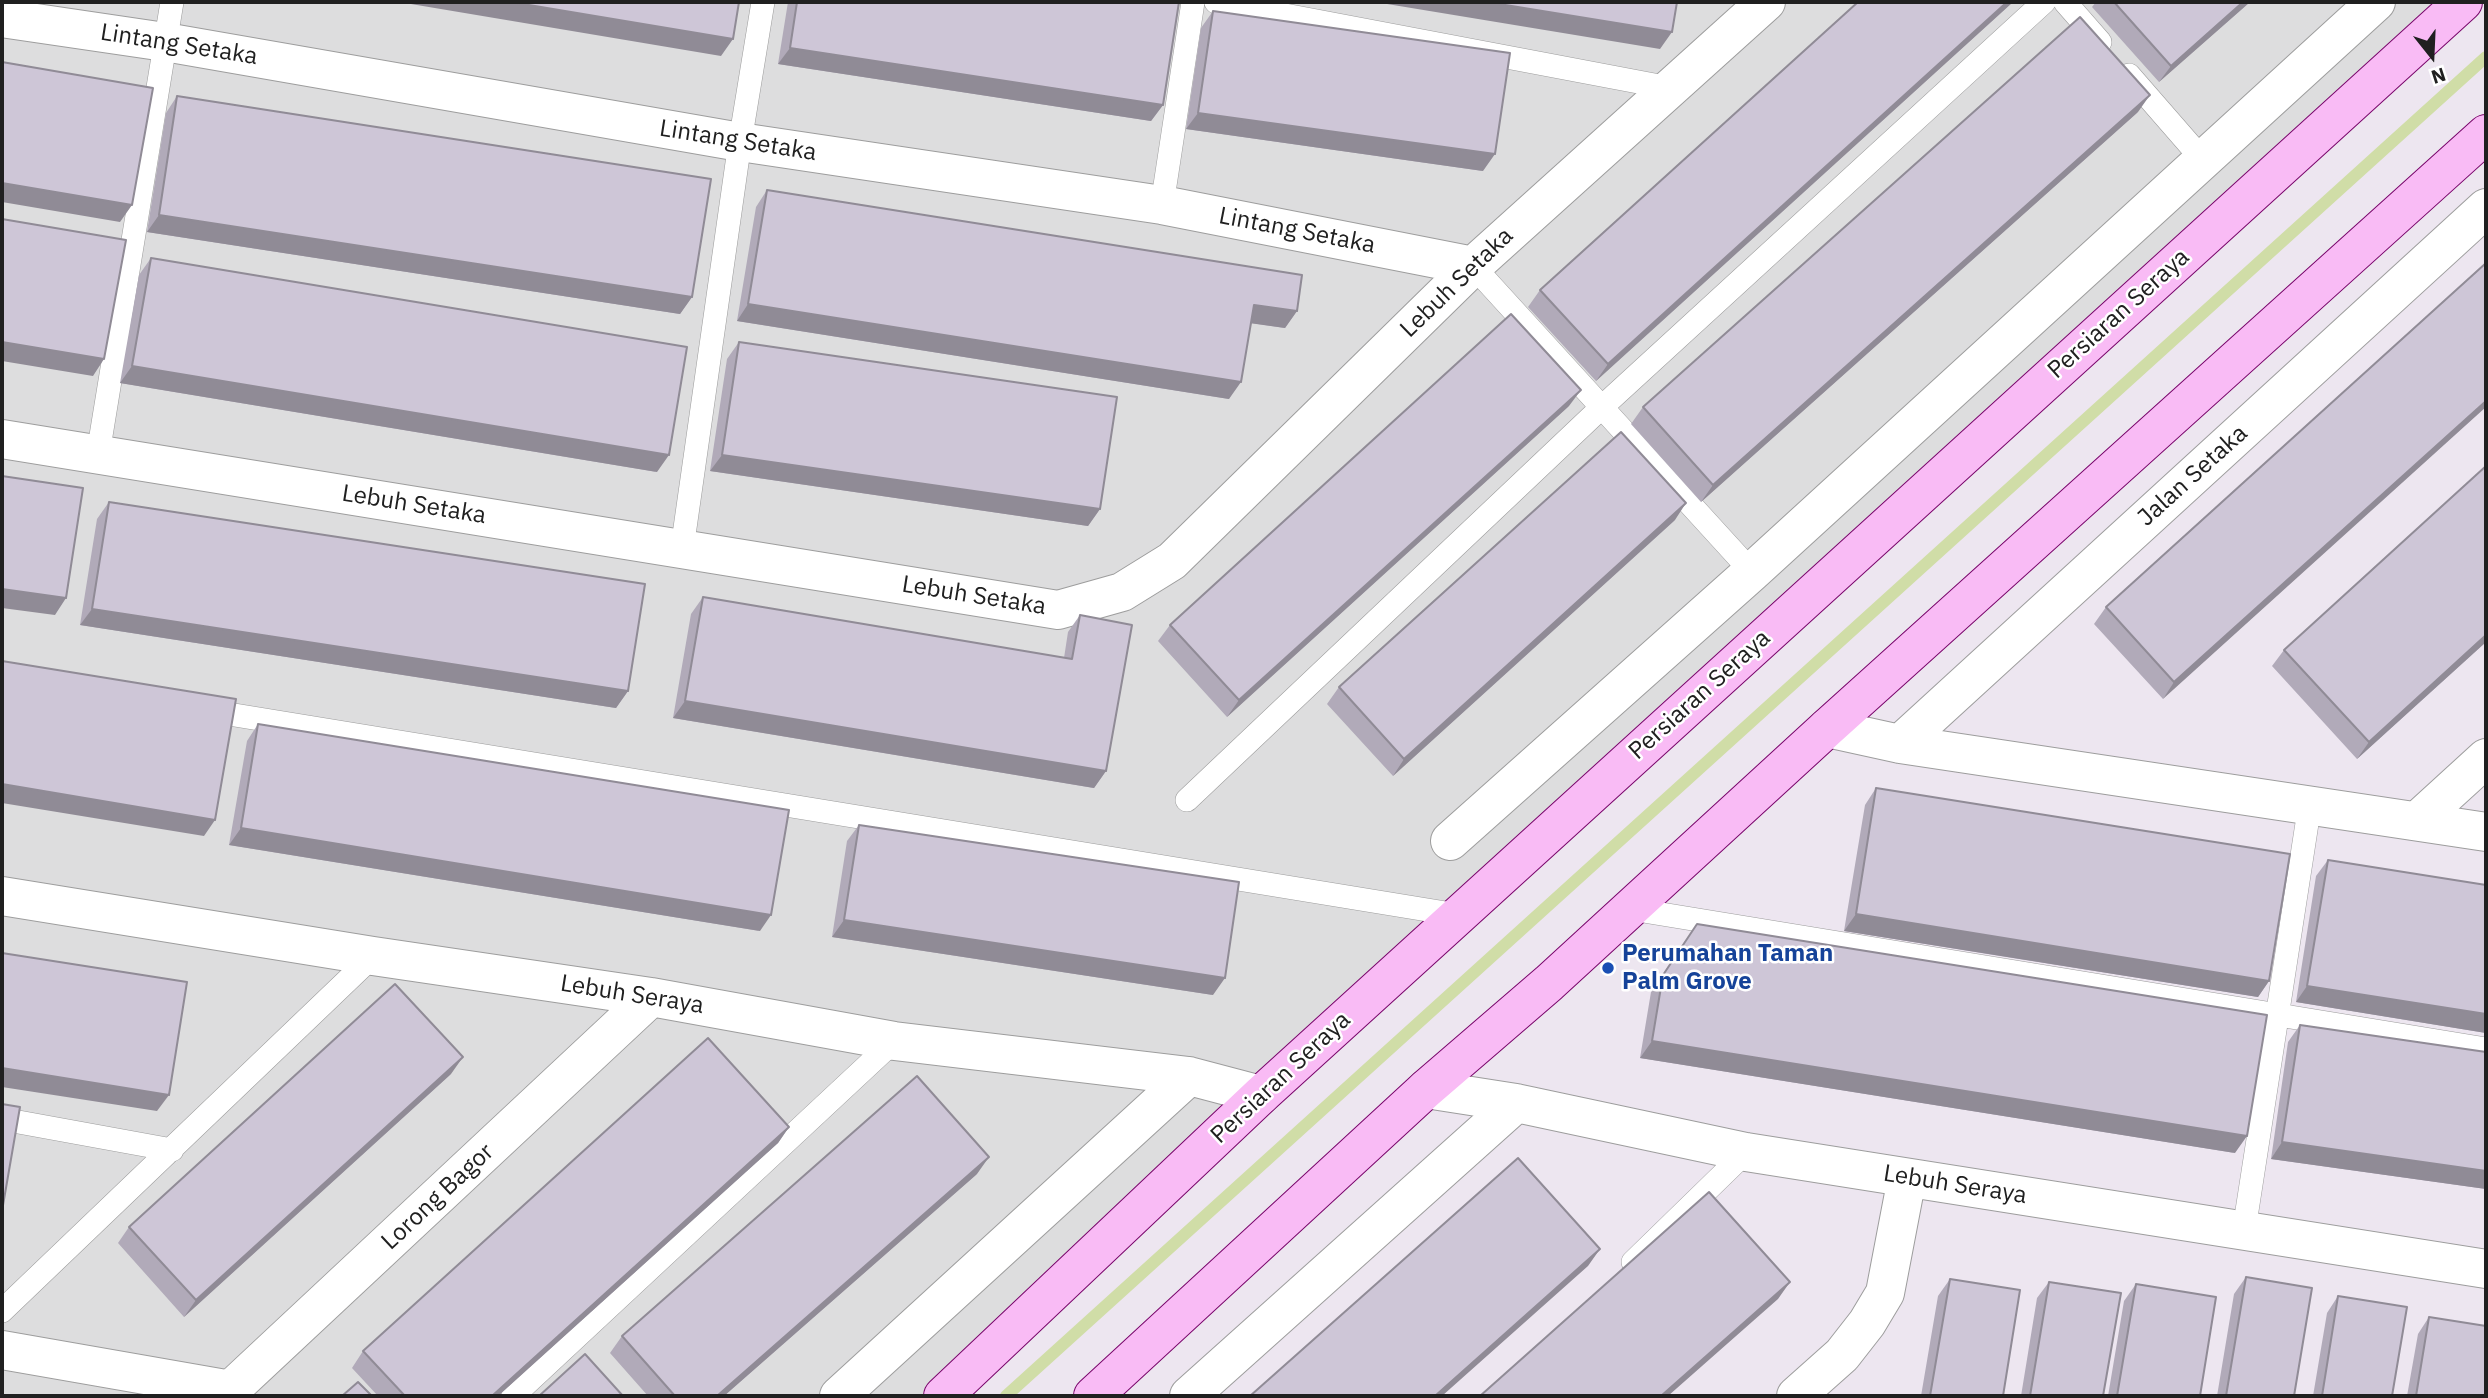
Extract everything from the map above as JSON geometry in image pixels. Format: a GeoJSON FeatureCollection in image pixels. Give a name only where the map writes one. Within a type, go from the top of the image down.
{"type":"FeatureCollection","features":[{"type":"Feature","properties":{"kind":"main road","name":"Persiaran Seraya"},"geometry":{"type":"LineString","coordinates":[[943,1396],[1261,1095],[2463,2]]}},
{"type":"Feature","properties":{"kind":"main road"},"geometry":{"type":"LineString","coordinates":[[1093,1396],[1426,1089],[1549,983],[1827,728],[2486,134]]}},
{"type":"Feature","properties":{"kind":"street","name":"Lebuh Setaka"},"geometry":{"type":"LineString","coordinates":[[2,439],[1058,610],[1122,592],[1172,561],[1473,266],[1766,2]]}},
{"type":"Feature","properties":{"kind":"street"},"geometry":{"type":"LineString","coordinates":[[1450,841],[1752,572],[2376,2]]}},
{"type":"Feature","properties":{"kind":"street","name":"Lintang Setaka"},"geometry":{"type":"LineString","coordinates":[[2,18],[165,42],[740,142],[1162,205],[1473,266]]}},
{"type":"Feature","properties":{"kind":"street","name":"Jalan Setaka"},"geometry":{"type":"LineString","coordinates":[[1900,744],[2486,208]]}},
{"type":"Feature","properties":{"kind":"street"},"geometry":{"type":"LineString","coordinates":[[1827,728],[1900,744],[2486,832]]}},
{"type":"Feature","properties":{"kind":"street"},"geometry":{"type":"LineString","coordinates":[[2417,821],[2486,758]]}},
{"type":"Feature","properties":{"kind":"street","name":"Lebuh Seraya"},"geometry":{"type":"LineString","coordinates":[[2,896],[373,956],[652,997],[894,1041],[1189,1076],[1261,1095]]}},
{"type":"Feature","properties":{"kind":"street","name":"Lorong Bagor"},"geometry":{"type":"LineString","coordinates":[[228,1393],[652,997]]}},
{"type":"Feature","properties":{"kind":"street"},"geometry":{"type":"LineString","coordinates":[[839,1396],[1189,1076]]}},
{"type":"Feature","properties":{"kind":"street","name":"Lebuh Seraya"},"geometry":{"type":"LineString","coordinates":[[1426,1089],[1517,1103],[1746,1152],[2486,1269]]}},
{"type":"Feature","properties":{"kind":"street"},"geometry":{"type":"LineString","coordinates":[[1189,1396],[1517,1103]]}},
{"type":"Feature","properties":{"kind":"street"},"geometry":{"type":"LineString","coordinates":[[1796,1396],[1842,1354],[1867,1323],[1885,1293],[1907,1178]]}},
{"type":"Feature","properties":{"kind":"street"},"geometry":{"type":"LineString","coordinates":[[2,1350],[228,1393]]}},
{"type":"Feature","properties":{"kind":"lane"},"geometry":{"type":"LineString","coordinates":[[98,454],[172,2]]}},
{"type":"Feature","properties":{"kind":"lane"},"geometry":{"type":"LineString","coordinates":[[682,549],[740,142],[763,2]]}},
{"type":"Feature","properties":{"kind":"lane"},"geometry":{"type":"LineString","coordinates":[[1162,205],[1193,2]]}},
{"type":"Feature","properties":{"kind":"lane"},"geometry":{"type":"LineString","coordinates":[[1216,2],[1670,88]]}},
{"type":"Feature","properties":{"kind":"lane"},"geometry":{"type":"LineString","coordinates":[[1187,800],[1602,407],[2044,2]]}},
{"type":"Feature","properties":{"kind":"lane"},"geometry":{"type":"LineString","coordinates":[[2065,2],[2203,160]]}},
{"type":"Feature","properties":{"kind":"lane"},"geometry":{"type":"LineString","coordinates":[[1473,266],[1752,572]]}},
{"type":"Feature","properties":{"kind":"lane"},"geometry":{"type":"LineString","coordinates":[[180,706],[1458,915]]}},
{"type":"Feature","properties":{"kind":"lane"},"geometry":{"type":"LineString","coordinates":[[2244,1230],[2310,804]]}},
{"type":"Feature","properties":{"kind":"lane"},"geometry":{"type":"LineString","coordinates":[[1631,909],[2486,1049]]}},
{"type":"Feature","properties":{"kind":"lane"},"geometry":{"type":"LineString","coordinates":[[2,1311],[373,956]]}},
{"type":"Feature","properties":{"kind":"lane"},"geometry":{"type":"LineString","coordinates":[[513,1396],[894,1041]]}},
{"type":"Feature","properties":{"kind":"lane"},"geometry":{"type":"LineString","coordinates":[[2,1119],[172,1150]]}},
{"type":"Feature","properties":{"kind":"lane"},"geometry":{"type":"LineString","coordinates":[[1620,1275],[1746,1152]]}},
{"type":"Feature","properties":{"kind":"shaded area"},"geometry":{"type":"Polygon","coordinates":[[[2,2],[2460,2],[930,1396],[2,1396],[2,2]]]}},
{"type":"Feature","properties":{"kind":"building"},"geometry":{"type":"Polygon","coordinates":[[[511,2],[739,2],[733,39],[511,2]]]}},
{"type":"Feature","properties":{"kind":"building"},"geometry":{"type":"Polygon","coordinates":[[[797,2],[1179,2],[1163,105],[790,48],[797,2]]]}},
{"type":"Feature","properties":{"kind":"building"},"geometry":{"type":"Polygon","coordinates":[[[1487,2],[1677,2],[1672,32],[1487,2]]]}},
{"type":"Feature","properties":{"kind":"building"},"geometry":{"type":"Polygon","coordinates":[[[1858,2],[2007,2],[1608,364],[1540,290],[1858,2]]]}},
{"type":"Feature","properties":{"kind":"building"},"geometry":{"type":"Polygon","coordinates":[[[2114,2],[2243,2],[2171,66],[2114,2]]]}},
{"type":"Feature","properties":{"kind":"building"},"geometry":{"type":"Polygon","coordinates":[[[1213,11],[1510,53],[1495,154],[1198,113],[1213,11]]]}},
{"type":"Feature","properties":{"kind":"building"},"geometry":{"type":"Polygon","coordinates":[[[2080,17],[2150,95],[1713,485],[1643,407],[2080,17]]]}},
{"type":"Feature","properties":{"kind":"building"},"geometry":{"type":"Polygon","coordinates":[[[2,62],[153,88],[132,205],[2,183],[2,62]]]}},
{"type":"Feature","properties":{"kind":"building"},"geometry":{"type":"Polygon","coordinates":[[[177,96],[711,179],[692,297],[159,215],[177,96]]]}},
{"type":"Feature","properties":{"kind":"building"},"geometry":{"type":"Polygon","coordinates":[[[767,190],[1302,275],[1297,311],[1254,305],[1241,382],[748,304],[767,190]]]}},
{"type":"Feature","properties":{"kind":"building"},"geometry":{"type":"Polygon","coordinates":[[[2,219],[126,240],[104,359],[2,342],[2,219]]]}},
{"type":"Feature","properties":{"kind":"building"},"geometry":{"type":"Polygon","coordinates":[[[151,258],[687,347],[669,455],[132,366],[151,258]]]}},
{"type":"Feature","properties":{"kind":"building"},"geometry":{"type":"Polygon","coordinates":[[[2486,263],[2486,401],[2174,682],[2106,607],[2486,263]]]}},
{"type":"Feature","properties":{"kind":"building"},"geometry":{"type":"Polygon","coordinates":[[[1511,314],[1581,390],[1239,700],[1170,625],[1511,314]]]}},
{"type":"Feature","properties":{"kind":"building"},"geometry":{"type":"Polygon","coordinates":[[[739,342],[1117,397],[1100,509],[722,455],[739,342]]]}},
{"type":"Feature","properties":{"kind":"building"},"geometry":{"type":"Polygon","coordinates":[[[1621,432],[1686,503],[1404,759],[1339,687],[1621,432]]]}},
{"type":"Feature","properties":{"kind":"building"},"geometry":{"type":"Polygon","coordinates":[[[2486,466],[2486,635],[2369,742],[2284,650],[2486,466]]]}},
{"type":"Feature","properties":{"kind":"building"},"geometry":{"type":"Polygon","coordinates":[[[2,476],[83,488],[66,598],[2,589],[2,476]]]}},
{"type":"Feature","properties":{"kind":"building"},"geometry":{"type":"Polygon","coordinates":[[[109,502],[645,584],[628,691],[92,609],[109,502]]]}},
{"type":"Feature","properties":{"kind":"building"},"geometry":{"type":"Polygon","coordinates":[[[703,597],[1072,659],[1080,615],[1132,625],[1106,771],[685,701],[703,597]]]}},
{"type":"Feature","properties":{"kind":"building"},"geometry":{"type":"Polygon","coordinates":[[[2,661],[236,699],[215,820],[2,784],[2,661]]]}},
{"type":"Feature","properties":{"kind":"building"},"geometry":{"type":"Polygon","coordinates":[[[258,724],[789,810],[771,915],[241,828],[258,724]]]}},
{"type":"Feature","properties":{"kind":"building"},"geometry":{"type":"Polygon","coordinates":[[[1876,788],[2290,854],[2269,981],[1856,914],[1876,788]]]}},
{"type":"Feature","properties":{"kind":"building"},"geometry":{"type":"Polygon","coordinates":[[[859,825],[1239,882],[1225,978],[844,920],[859,825]]]}},
{"type":"Feature","properties":{"kind":"building"},"geometry":{"type":"Polygon","coordinates":[[[2328,860],[2486,885],[2486,1014],[2307,986],[2328,860]]]}},
{"type":"Feature","properties":{"kind":"building"},"geometry":{"type":"Polygon","coordinates":[[[1697,924],[2267,1015],[2247,1136],[1652,1041],[1663,975],[1697,924]]]}},
{"type":"Feature","properties":{"kind":"building"},"geometry":{"type":"Polygon","coordinates":[[[2,953],[187,982],[169,1095],[2,1068],[2,953]]]}},
{"type":"Feature","properties":{"kind":"building"},"geometry":{"type":"Polygon","coordinates":[[[395,984],[463,1057],[196,1300],[129,1227],[395,984]]]}},
{"type":"Feature","properties":{"kind":"building"},"geometry":{"type":"Polygon","coordinates":[[[2300,1025],[2486,1052],[2486,1171],[2282,1142],[2300,1025]]]}},
{"type":"Feature","properties":{"kind":"building"},"geometry":{"type":"Polygon","coordinates":[[[708,1038],[789,1127],[492,1396],[405,1396],[363,1351],[708,1038]]]}},
{"type":"Feature","properties":{"kind":"building"},"geometry":{"type":"Polygon","coordinates":[[[917,1076],[989,1157],[717,1396],[675,1396],[622,1336],[917,1076]]]}},
{"type":"Feature","properties":{"kind":"building"},"geometry":{"type":"Polygon","coordinates":[[[2,1104],[20,1107],[2,1211],[2,1104]]]}},
{"type":"Feature","properties":{"kind":"building"},"geometry":{"type":"Polygon","coordinates":[[[1518,1158],[1600,1249],[1435,1396],[1250,1396],[1518,1158]]]}},
{"type":"Feature","properties":{"kind":"building"},"geometry":{"type":"Polygon","coordinates":[[[1709,1192],[1790,1282],[1661,1396],[1480,1396],[1709,1192]]]}},
{"type":"Feature","properties":{"kind":"building"},"geometry":{"type":"Polygon","coordinates":[[[2246,1277],[2312,1288],[2294,1396],[2226,1396],[2246,1277]]]}},
{"type":"Feature","properties":{"kind":"building"},"geometry":{"type":"Polygon","coordinates":[[[1950,1279],[2020,1290],[2003,1396],[1930,1396],[1950,1279]]]}},
{"type":"Feature","properties":{"kind":"building"},"geometry":{"type":"Polygon","coordinates":[[[2049,1282],[2121,1293],[2103,1396],[2030,1396],[2049,1282]]]}},
{"type":"Feature","properties":{"kind":"building"},"geometry":{"type":"Polygon","coordinates":[[[2136,1284],[2216,1297],[2200,1396],[2117,1396],[2136,1284]]]}},
{"type":"Feature","properties":{"kind":"building"},"geometry":{"type":"Polygon","coordinates":[[[2338,1296],[2407,1307],[2392,1396],[2322,1396],[2338,1296]]]}},
{"type":"Feature","properties":{"kind":"building"},"geometry":{"type":"Polygon","coordinates":[[[2429,1317],[2486,1326],[2486,1396],[2416,1396],[2429,1317]]]}},
{"type":"Feature","properties":{"kind":"building"},"geometry":{"type":"Polygon","coordinates":[[[585,1354],[623,1396],[539,1396],[585,1354]]]}},
{"type":"Feature","properties":{"kind":"building"},"geometry":{"type":"Polygon","coordinates":[[[358,1382],[372,1396],[342,1396],[358,1382]]]}},
{"type":"Feature","properties":{"kind":"waterway"},"geometry":{"type":"LineString","coordinates":[[1006,1396],[2486,57]]}},
{"type":"Feature","properties":{"kind":"place","name":"Perumahan Taman Palm Grove"},"geometry":{"type":"Point","coordinates":[1608,968]}}]}
